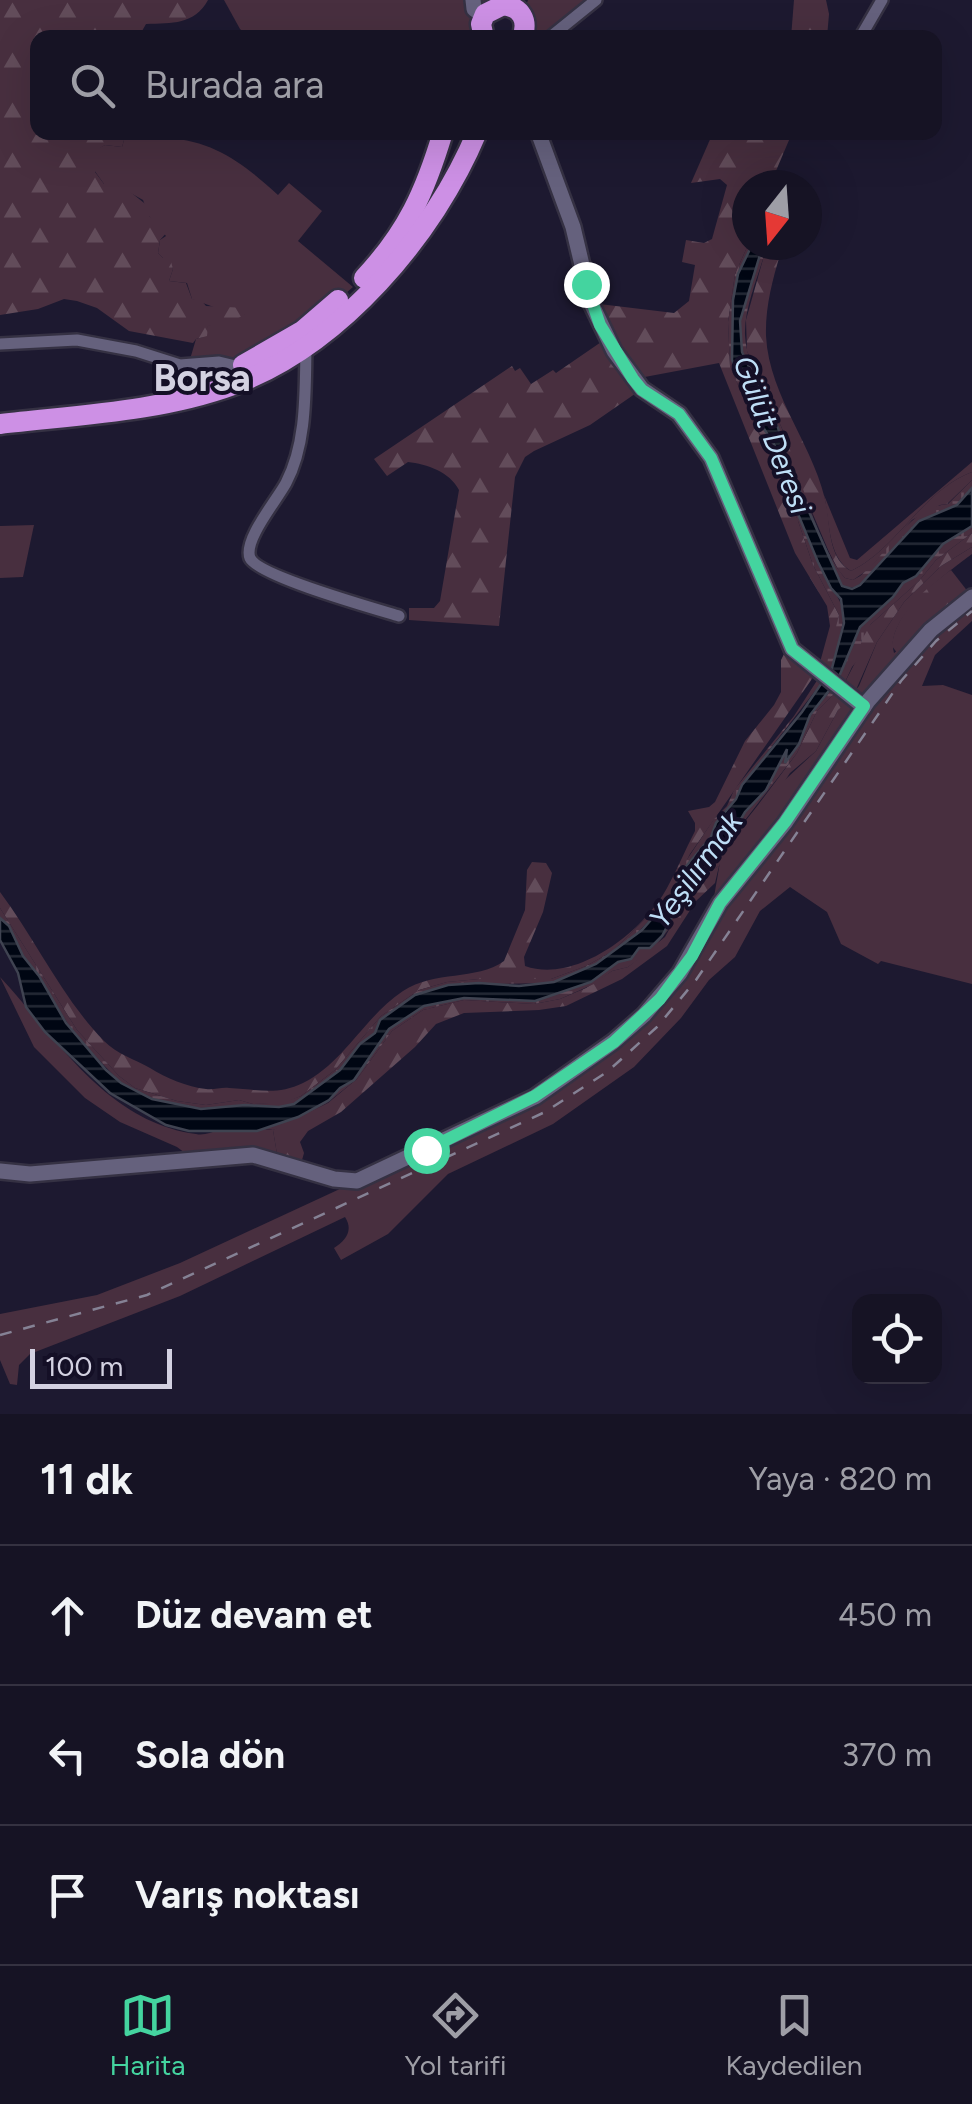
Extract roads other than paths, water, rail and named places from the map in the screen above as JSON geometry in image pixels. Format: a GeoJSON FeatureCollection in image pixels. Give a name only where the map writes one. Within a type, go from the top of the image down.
{"type":"FeatureCollection","features":[{"type":"Feature","properties":{"kind":"highway"},"geometry":{"type":"LineString","coordinates":[[484,19],[508,5],[526,25]]}},
{"type":"Feature","properties":{"kind":"highway"},"geometry":{"type":"LineString","coordinates":[[0,412],[151,393],[240,367],[302,332],[378,262],[413,215],[440,140]]}},
{"type":"Feature","properties":{"kind":"highway"},"geometry":{"type":"LineString","coordinates":[[0,424],[152,406],[192,397],[234,384],[306,348],[408,249],[455,179],[473,140]]}},
{"type":"Feature","properties":{"kind":"street"},"geometry":{"type":"LineString","coordinates":[[559,30],[596,0]]}},
{"type":"Feature","properties":{"kind":"street"},"geometry":{"type":"LineString","coordinates":[[865,30],[882,0]]}},
{"type":"Feature","properties":{"kind":"street"},"geometry":{"type":"LineString","coordinates":[[541,140],[573,227],[590,302],[614,351],[642,390],[679,414],[702,442],[792,649],[860,703]]}},
{"type":"Feature","properties":{"kind":"street"},"geometry":{"type":"LineString","coordinates":[[0,344],[77,340],[136,351],[180,365],[219,362],[240,367]]}},
{"type":"Feature","properties":{"kind":"street"},"geometry":{"type":"LineString","coordinates":[[306,348],[296,457],[284,489],[250,544],[250,558],[258,567],[305,586],[399,616]]}},
{"type":"Feature","properties":{"kind":"street"},"geometry":{"type":"LineString","coordinates":[[0,1171],[30,1174],[253,1155],[334,1179],[357,1181],[535,1096],[614,1042],[660,999],[692,956],[720,903],[785,822],[860,703],[931,630],[972,596]]}},
{"type":"Feature","properties":{"kind":"water"},"geometry":{"type":"Polygon","coordinates":[[[745,260],[758,260],[740,321],[742,352],[778,428],[793,476],[842,586],[852,589],[860,585],[919,521],[957,505],[972,488],[972,526],[943,544],[916,576],[903,583],[860,627],[838,679],[810,715],[799,744],[785,763],[787,749],[766,790],[745,812],[718,858],[695,874],[662,936],[650,948],[639,948],[631,959],[618,962],[591,982],[535,1001],[464,998],[424,1006],[389,1029],[354,1080],[329,1100],[298,1117],[257,1131],[189,1131],[166,1125],[110,1093],[45,1032],[26,1007],[18,973],[0,940],[0,918],[9,926],[23,956],[66,1023],[121,1083],[152,1099],[201,1109],[279,1107],[294,1104],[340,1070],[360,1044],[375,1033],[380,1020],[415,995],[448,985],[519,986],[554,982],[596,964],[642,930],[672,896],[683,870],[711,837],[742,785],[802,712],[832,668],[844,623],[841,599],[818,562],[786,485],[775,446],[759,421],[732,360],[733,300],[745,260]]]}},
{"type":"Feature","properties":{"kind":"railway"},"geometry":{"type":"LineString","coordinates":[[0,1335],[147,1295],[545,1112],[607,1072],[657,1027],[696,980],[901,681],[936,641],[972,611]]}},
{"type":"Feature","properties":{"kind":"district","name":"Borsa"},"geometry":{"type":"Point","coordinates":[202,378]}},
{"type":"Feature","properties":{"kind":"water label","name":"Gülüt Deresi"},"geometry":{"type":"Point","coordinates":[772,435]}},
{"type":"Feature","properties":{"kind":"water label","name":"Yeşilırmak"},"geometry":{"type":"Point","coordinates":[696,870]}}]}
